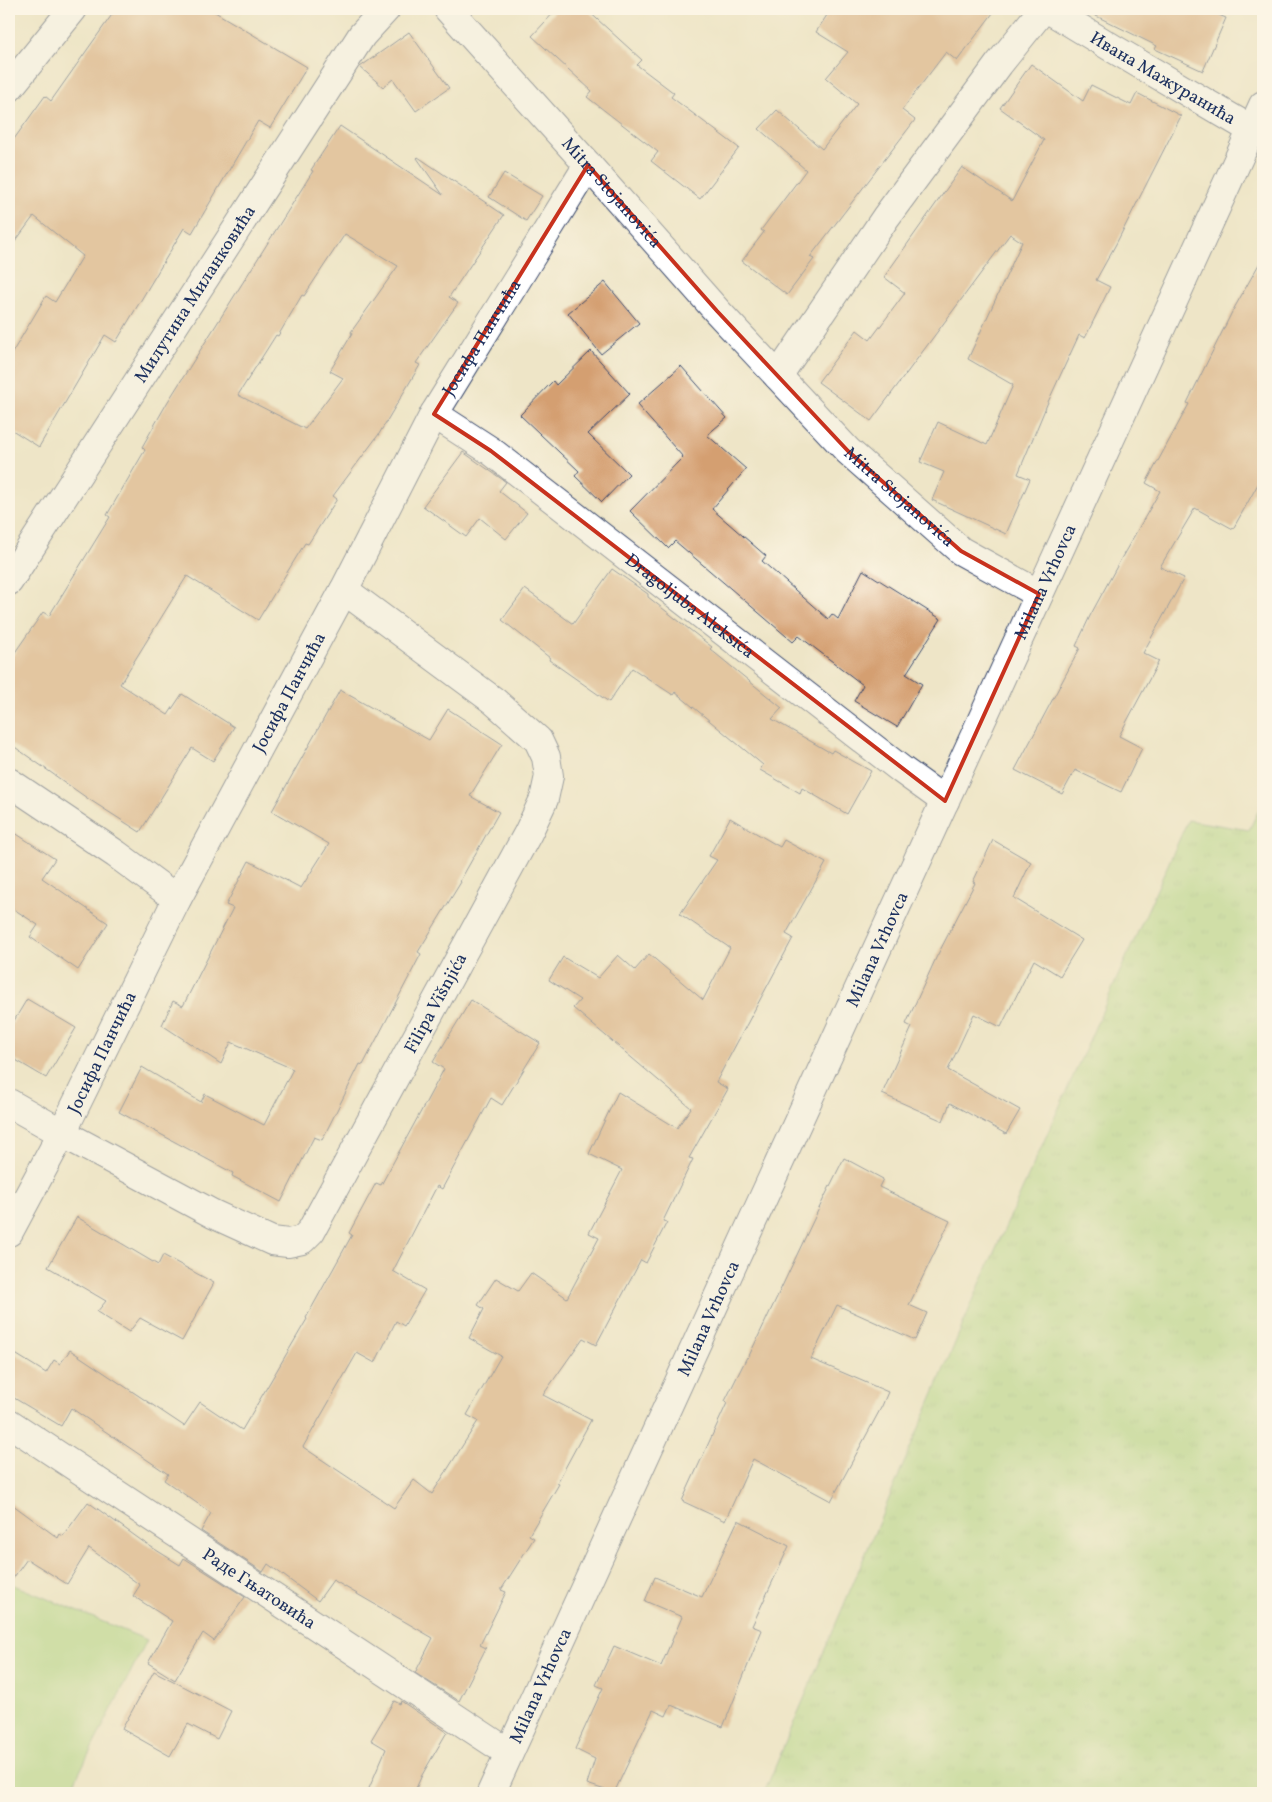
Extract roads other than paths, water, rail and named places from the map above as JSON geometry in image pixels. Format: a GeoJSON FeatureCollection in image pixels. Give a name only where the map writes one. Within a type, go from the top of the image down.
{"type":"FeatureCollection","features":[{"type":"Feature","properties":{"kind":"street"},"geometry":{"type":"LineString","coordinates":[[9,88],[73,9]]}},
{"type":"Feature","properties":{"kind":"street","name":"Милутина Миланковића"},"geometry":{"type":"LineString","coordinates":[[9,581],[362,35],[386,9]]}},
{"type":"Feature","properties":{"kind":"street","name":"Mitra Stojanovića"},"geometry":{"type":"LineString","coordinates":[[448,9],[717,311],[848,450],[961,551],[1039,594]]}},
{"type":"Feature","properties":{"kind":"street"},"geometry":{"type":"LineString","coordinates":[[778,376],[886,217],[993,71],[1043,9]]}},
{"type":"Feature","properties":{"kind":"street","name":"Ивана Мажуранића"},"geometry":{"type":"LineString","coordinates":[[1048,9],[1114,50],[1252,130]]}},
{"type":"Feature","properties":{"kind":"street","name":"Milana Vrhovca"},"geometry":{"type":"LineString","coordinates":[[491,1793],[1263,105]]}},
{"type":"Feature","properties":{"kind":"street","name":"Јосифа Панчића"},"geometry":{"type":"LineString","coordinates":[[9,1232],[62,1133],[176,899],[344,590],[434,414],[588,165]]}},
{"type":"Feature","properties":{"kind":"street","name":"Dragoljuba Aleksića"},"geometry":{"type":"LineString","coordinates":[[434,414],[491,451],[944,801]]}},
{"type":"Feature","properties":{"kind":"street","name":"Filipa Višnjića"},"geometry":{"type":"LineString","coordinates":[[62,1133],[213,1214],[272,1242],[288,1243],[302,1240],[311,1231],[528,833],[544,799],[549,776],[546,757],[538,740],[494,701],[344,590]]}},
{"type":"Feature","properties":{"kind":"street"},"geometry":{"type":"LineString","coordinates":[[9,782],[116,854],[176,899]]}},
{"type":"Feature","properties":{"kind":"street"},"geometry":{"type":"LineString","coordinates":[[9,1103],[62,1133]]}},
{"type":"Feature","properties":{"kind":"street","name":"Раде Гњатовића"},"geometry":{"type":"LineString","coordinates":[[9,1423],[509,1753]]}}]}
